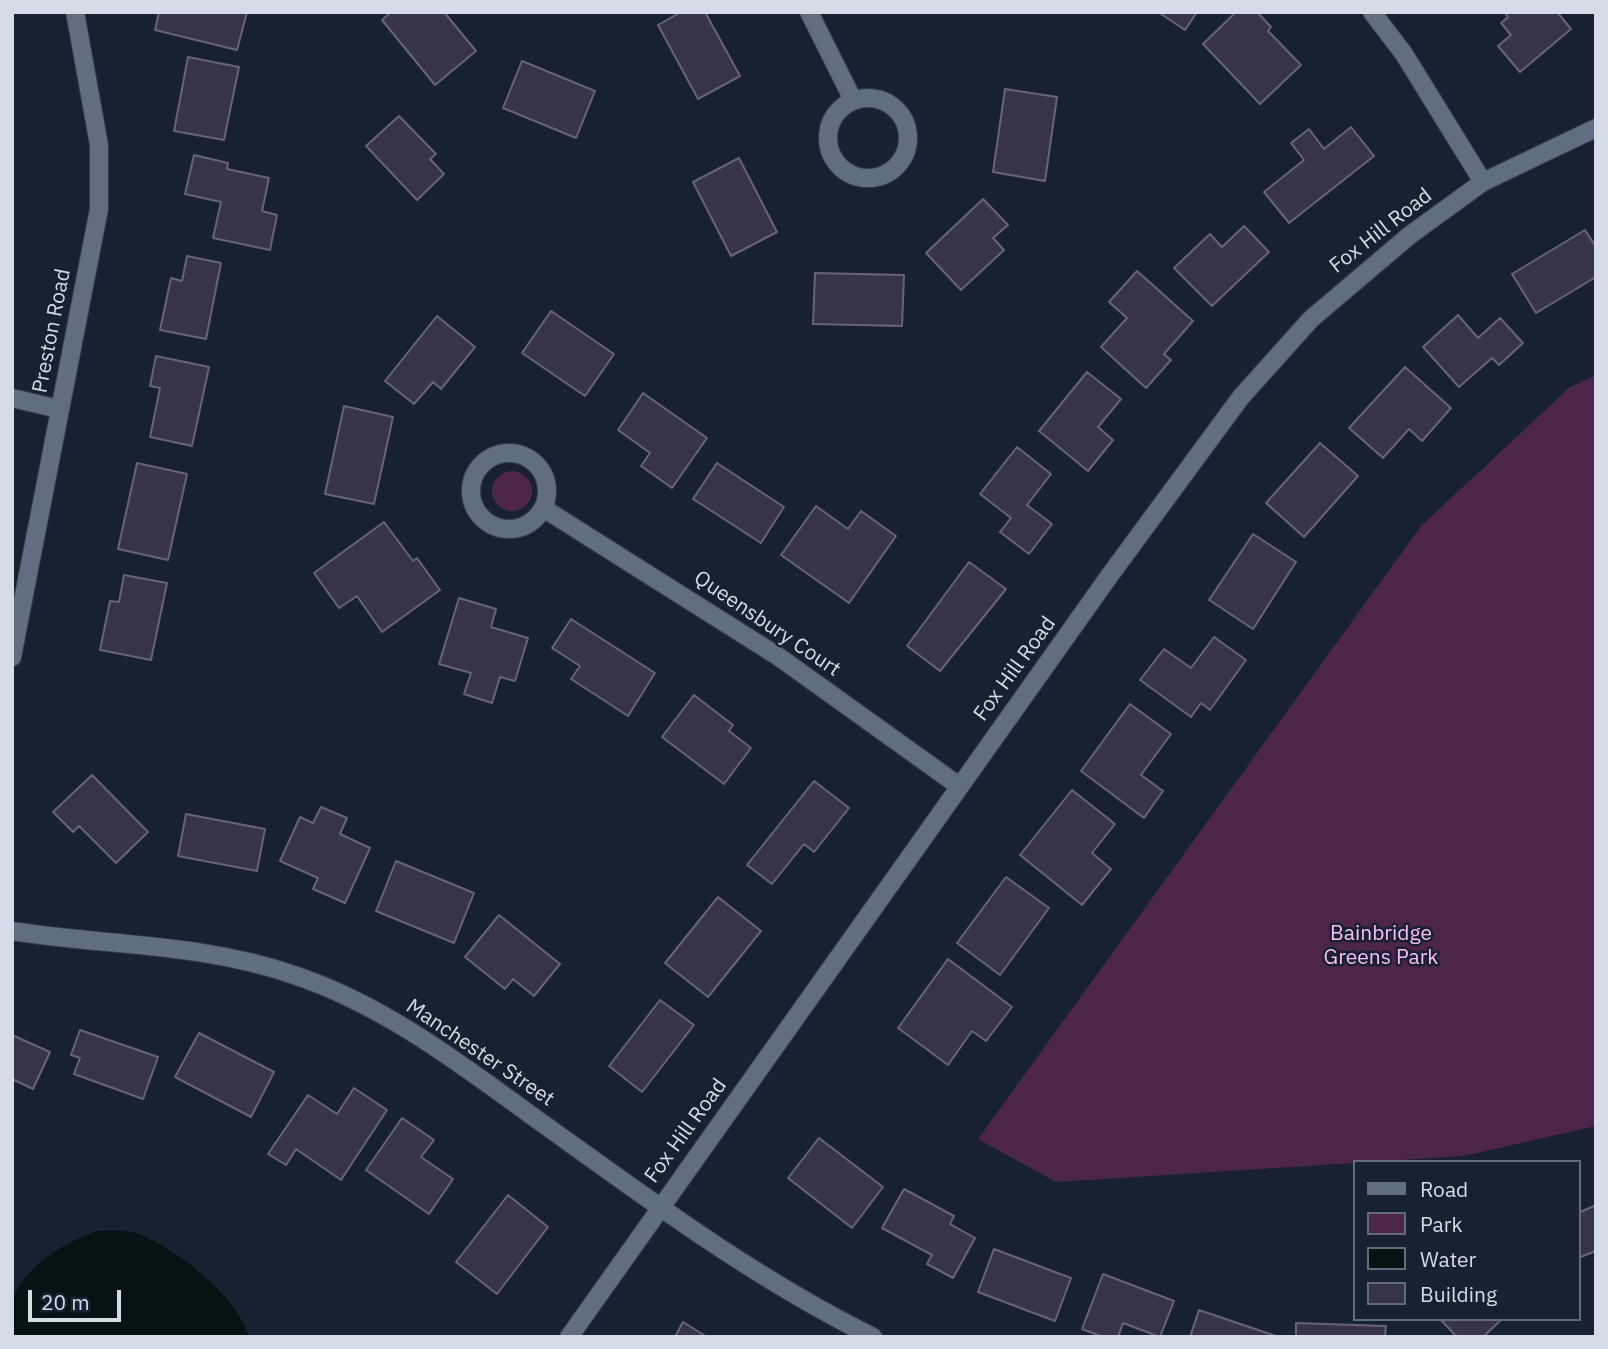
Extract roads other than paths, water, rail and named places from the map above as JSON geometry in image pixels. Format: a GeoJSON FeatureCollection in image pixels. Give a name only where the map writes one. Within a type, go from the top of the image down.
{"type":"FeatureCollection","features":[{"type":"Feature","properties":{"kind":"street","name":"Preston Road"},"geometry":{"type":"LineString","coordinates":[[12,657],[99,209],[101,173],[94,112],[75,12]]}},
{"type":"Feature","properties":{"kind":"street"},"geometry":{"type":"LineString","coordinates":[[809,12],[853,100]]}},
{"type":"Feature","properties":{"kind":"street"},"geometry":{"type":"LineString","coordinates":[[1372,12],[1404,54],[1483,182]]}},
{"type":"Feature","properties":{"kind":"street"},"geometry":{"type":"LineString","coordinates":[[879,99],[891,104],[907,126],[906,152],[899,164],[877,178],[850,174],[831,156],[828,130],[841,107],[853,100],[879,99]]}},
{"type":"Feature","properties":{"kind":"street","name":"Fox Hill Road"},"geometry":{"type":"LineString","coordinates":[[569,1337],[959,786],[1241,397],[1311,319],[1359,276],[1483,182],[1596,128]]}},
{"type":"Feature","properties":{"kind":"street"},"geometry":{"type":"LineString","coordinates":[[12,398],[59,409]]}},
{"type":"Feature","properties":{"kind":"street"},"geometry":{"type":"LineString","coordinates":[[499,454],[524,455],[542,472],[547,496],[543,508],[535,518],[512,529],[488,523],[473,503],[473,478],[478,467],[499,454]]}},
{"type":"Feature","properties":{"kind":"street","name":"Queensbury Court"},"geometry":{"type":"LineString","coordinates":[[543,508],[779,657],[959,786]]}},
{"type":"Feature","properties":{"kind":"street","name":"Manchester Street"},"geometry":{"type":"LineString","coordinates":[[12,931],[226,956],[296,975],[396,1021],[741,1262],[824,1313],[873,1337]]}},
{"type":"Feature","properties":{"kind":"water"},"geometry":{"type":"Polygon","coordinates":[[[97,1231],[135,1233],[168,1249],[202,1274],[232,1305],[243,1321],[249,1337],[12,1337],[13,1298],[28,1274],[60,1248],[97,1231]]]}},
{"type":"Feature","properties":{"kind":"park label","name":"Bainbridge Greens Park"},"geometry":{"type":"Point","coordinates":[1381,946]}}]}
